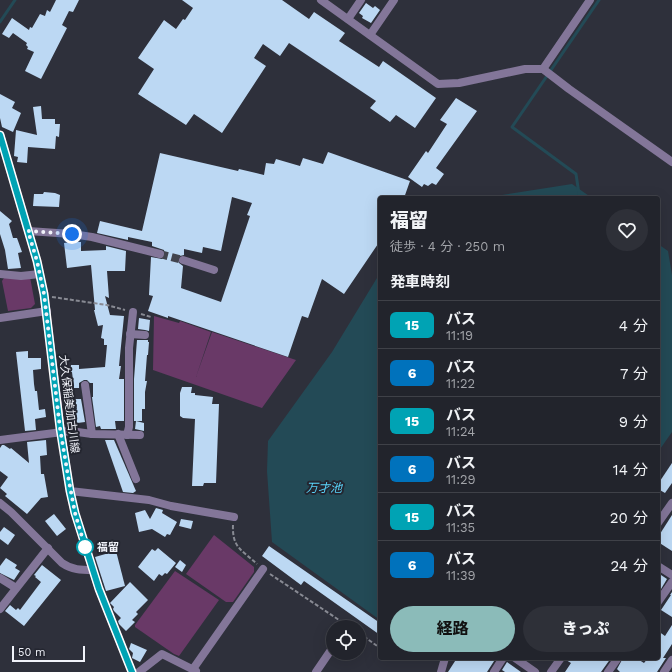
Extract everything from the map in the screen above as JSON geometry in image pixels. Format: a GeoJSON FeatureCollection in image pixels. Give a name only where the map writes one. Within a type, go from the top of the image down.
{"type":"FeatureCollection","features":[{"type":"Feature","properties":{"kind":"main road","name":"大久保稲美加古川線"},"geometry":{"type":"LineString","coordinates":[[0,136],[40,274],[47,311],[61,432],[70,491],[93,570],[132,672]]}},
{"type":"Feature","properties":{"kind":"street"},"geometry":{"type":"LineString","coordinates":[[321,0],[438,84],[459,83],[525,69],[543,69],[672,162]]}},
{"type":"Feature","properties":{"kind":"street"},"geometry":{"type":"LineString","coordinates":[[348,19],[361,0]]}},
{"type":"Feature","properties":{"kind":"street"},"geometry":{"type":"LineString","coordinates":[[370,35],[394,0]]}},
{"type":"Feature","properties":{"kind":"street"},"geometry":{"type":"LineString","coordinates":[[543,69],[590,0]]}},
{"type":"Feature","properties":{"kind":"street"},"geometry":{"type":"LineString","coordinates":[[28,231],[92,237],[160,254]]}},
{"type":"Feature","properties":{"kind":"street"},"geometry":{"type":"LineString","coordinates":[[183,260],[214,270]]}},
{"type":"Feature","properties":{"kind":"street"},"geometry":{"type":"LineString","coordinates":[[0,274],[21,276],[40,274]]}},
{"type":"Feature","properties":{"kind":"street"},"geometry":{"type":"LineString","coordinates":[[0,318],[47,311]]}},
{"type":"Feature","properties":{"kind":"street"},"geometry":{"type":"LineString","coordinates":[[127,435],[129,427],[130,334],[133,312]]}},
{"type":"Feature","properties":{"kind":"street"},"geometry":{"type":"LineString","coordinates":[[130,334],[145,335]]}},
{"type":"Feature","properties":{"kind":"street"},"geometry":{"type":"LineString","coordinates":[[85,385],[92,434]]}},
{"type":"Feature","properties":{"kind":"street"},"geometry":{"type":"LineString","coordinates":[[0,440],[70,431],[92,434],[140,435]]}},
{"type":"Feature","properties":{"kind":"street"},"geometry":{"type":"LineString","coordinates":[[118,434],[136,479]]}},
{"type":"Feature","properties":{"kind":"street"},"geometry":{"type":"LineString","coordinates":[[70,491],[149,500],[171,506],[234,518]]}},
{"type":"Feature","properties":{"kind":"street"},"geometry":{"type":"LineString","coordinates":[[0,503],[12,512],[69,568],[93,570]]}},
{"type":"Feature","properties":{"kind":"street"},"geometry":{"type":"LineString","coordinates":[[660,520],[672,503]]}},
{"type":"Feature","properties":{"kind":"street"},"geometry":{"type":"LineString","coordinates":[[0,609],[48,548]]}},
{"type":"Feature","properties":{"kind":"street"},"geometry":{"type":"LineString","coordinates":[[660,567],[672,576]]}},
{"type":"Feature","properties":{"kind":"street"},"geometry":{"type":"LineString","coordinates":[[139,672],[162,654],[195,670],[262,569]]}},
{"type":"Feature","properties":{"kind":"street"},"geometry":{"type":"LineString","coordinates":[[0,578],[16,588]]}},
{"type":"Feature","properties":{"kind":"street"},"geometry":{"type":"LineString","coordinates":[[660,599],[672,582]]}},
{"type":"Feature","properties":{"kind":"street"},"geometry":{"type":"LineString","coordinates":[[316,672],[326,658]]}},
{"type":"Feature","properties":{"kind":"street"},"geometry":{"type":"LineString","coordinates":[[441,672],[444,660]]}},
{"type":"Feature","properties":{"kind":"street"},"geometry":{"type":"LineString","coordinates":[[494,672],[502,660]]}},
{"type":"Feature","properties":{"kind":"street"},"geometry":{"type":"LineString","coordinates":[[518,660],[535,672]]}},
{"type":"Feature","properties":{"kind":"street"},"geometry":{"type":"LineString","coordinates":[[551,672],[560,660]]}},
{"type":"Feature","properties":{"kind":"street"},"geometry":{"type":"LineString","coordinates":[[608,672],[617,660]]}},
{"type":"Feature","properties":{"kind":"street"},"geometry":{"type":"LineString","coordinates":[[664,672],[672,660]]}},
{"type":"Feature","properties":{"kind":"path"},"geometry":{"type":"LineString","coordinates":[[44,297],[107,305],[151,317]]}},
{"type":"Feature","properties":{"kind":"path"},"geometry":{"type":"LineString","coordinates":[[234,518],[233,534],[236,545],[262,569],[338,620]]}},
{"type":"Feature","properties":{"kind":"path"},"geometry":{"type":"LineString","coordinates":[[366,639],[378,647]]}},
{"type":"Feature","properties":{"kind":"shaded area"},"geometry":{"type":"Polygon","coordinates":[[[30,277],[35,304],[31,308],[8,311],[2,281],[4,278],[30,277]]]}},
{"type":"Feature","properties":{"kind":"shaded area"},"geometry":{"type":"Polygon","coordinates":[[[154,316],[179,323],[180,321],[211,332],[196,377],[212,332],[296,360],[262,408],[153,370],[154,316]]]}},
{"type":"Feature","properties":{"kind":"shaded area"},"geometry":{"type":"Polygon","coordinates":[[[214,535],[254,567],[254,572],[233,602],[226,602],[186,574],[214,535]]]}},
{"type":"Feature","properties":{"kind":"shaded area"},"geometry":{"type":"Polygon","coordinates":[[[175,571],[219,600],[179,656],[135,627],[175,571]]]}},
{"type":"Feature","properties":{"kind":"water"},"geometry":{"type":"Polygon","coordinates":[[[572,184],[589,196],[496,196],[572,184]]]}},
{"type":"Feature","properties":{"kind":"water"},"geometry":{"type":"Polygon","coordinates":[[[660,245],[668,251],[672,275],[672,432],[660,449],[660,245]]]}},
{"type":"Feature","properties":{"kind":"water","name":"万才池"},"geometry":{"type":"Polygon","coordinates":[[[378,276],[378,619],[272,542],[267,471],[268,441],[332,352],[378,276]]]}},
{"type":"Feature","properties":{"kind":"building"},"geometry":{"type":"Polygon","coordinates":[[[56,0],[79,0],[73,12],[69,11],[62,25],[67,28],[41,79],[25,71],[34,52],[27,49],[27,43],[13,33],[9,38],[2,34],[12,18],[29,30],[30,27],[32,28],[40,14],[45,16],[47,10],[50,12],[56,0]]]}},
{"type":"Feature","properties":{"kind":"building"},"geometry":{"type":"Polygon","coordinates":[[[182,0],[282,0],[309,19],[314,12],[345,33],[339,41],[379,67],[383,61],[436,98],[415,128],[396,115],[390,122],[370,108],[376,101],[289,43],[280,56],[263,44],[254,58],[266,66],[222,133],[194,114],[186,125],[138,94],[154,69],[138,58],[164,20],[176,29],[183,19],[185,20],[193,8],[182,0]]]}},
{"type":"Feature","properties":{"kind":"building"},"geometry":{"type":"Polygon","coordinates":[[[366,3],[373,8],[375,6],[380,10],[371,23],[362,18],[363,16],[359,13],[366,3]]]}},
{"type":"Feature","properties":{"kind":"building"},"geometry":{"type":"Polygon","coordinates":[[[0,94],[15,102],[12,108],[21,113],[13,132],[2,127],[0,118],[0,94]]]}},
{"type":"Feature","properties":{"kind":"building"},"geometry":{"type":"Polygon","coordinates":[[[456,98],[477,111],[436,168],[444,174],[436,185],[432,183],[428,186],[424,184],[422,187],[408,177],[426,151],[428,153],[447,124],[440,120],[456,98]]]}},
{"type":"Feature","properties":{"kind":"building"},"geometry":{"type":"Polygon","coordinates":[[[41,106],[42,119],[55,119],[55,124],[60,124],[59,137],[56,136],[55,149],[28,147],[27,163],[17,162],[18,157],[14,156],[16,130],[37,135],[33,107],[41,106]]]}},
{"type":"Feature","properties":{"kind":"building"},"geometry":{"type":"Polygon","coordinates":[[[328,152],[410,181],[405,196],[378,196],[378,244],[344,294],[322,279],[308,318],[302,316],[288,357],[168,316],[168,318],[148,311],[153,296],[149,295],[151,257],[162,259],[165,256],[164,250],[152,246],[152,242],[128,237],[128,240],[97,233],[100,221],[142,231],[160,153],[238,171],[239,169],[264,175],[266,163],[274,164],[276,159],[300,166],[303,158],[323,164],[328,152]],[[232,197],[221,251],[203,247],[202,253],[184,249],[184,255],[180,256],[178,259],[179,263],[183,266],[181,288],[221,302],[250,216],[247,215],[252,203],[232,197]]]}},
{"type":"Feature","properties":{"kind":"building"},"geometry":{"type":"Polygon","coordinates":[[[44,192],[60,195],[59,207],[33,206],[34,194],[43,194],[44,192]]]}},
{"type":"Feature","properties":{"kind":"building"},"geometry":{"type":"Polygon","coordinates":[[[0,211],[12,221],[9,224],[13,238],[17,238],[22,252],[18,253],[21,268],[8,269],[5,250],[0,234],[0,211]]]}},
{"type":"Feature","properties":{"kind":"building"},"geometry":{"type":"Polygon","coordinates":[[[81,242],[81,251],[106,250],[106,246],[126,251],[125,271],[107,271],[109,298],[105,296],[110,315],[124,316],[119,379],[124,379],[124,421],[115,421],[116,429],[101,429],[100,426],[96,427],[92,397],[93,383],[84,380],[79,383],[79,388],[74,388],[72,372],[70,372],[71,365],[79,365],[79,369],[105,367],[107,345],[104,345],[104,339],[101,338],[103,325],[98,326],[94,310],[91,265],[67,268],[64,243],[81,242]]]}},
{"type":"Feature","properties":{"kind":"building"},"geometry":{"type":"Polygon","coordinates":[[[139,318],[150,320],[149,331],[138,329],[139,318]]]}},
{"type":"Feature","properties":{"kind":"building"},"geometry":{"type":"Polygon","coordinates":[[[137,340],[148,340],[149,342],[145,381],[147,381],[145,392],[145,409],[142,409],[142,421],[134,421],[134,379],[137,340]]]}},
{"type":"Feature","properties":{"kind":"building"},"geometry":{"type":"Polygon","coordinates":[[[28,351],[28,358],[41,358],[41,369],[33,370],[34,384],[35,391],[37,391],[39,410],[45,409],[46,417],[35,419],[36,430],[25,431],[16,352],[28,351]]]}},
{"type":"Feature","properties":{"kind":"building"},"geometry":{"type":"Polygon","coordinates":[[[182,387],[192,387],[191,393],[195,393],[195,395],[213,397],[212,404],[219,404],[216,483],[204,483],[203,486],[192,486],[195,419],[183,418],[180,416],[180,393],[182,387]]]}},
{"type":"Feature","properties":{"kind":"building"},"geometry":{"type":"Polygon","coordinates":[[[75,399],[81,399],[85,422],[70,424],[68,410],[77,409],[75,399]]]}},
{"type":"Feature","properties":{"kind":"building"},"geometry":{"type":"Polygon","coordinates":[[[136,421],[144,423],[144,431],[135,429],[136,421]]]}},
{"type":"Feature","properties":{"kind":"building"},"geometry":{"type":"Polygon","coordinates":[[[46,440],[47,455],[40,456],[41,474],[44,474],[48,497],[41,498],[27,514],[5,496],[7,494],[0,488],[8,477],[0,471],[0,448],[4,445],[10,449],[11,448],[29,463],[27,442],[46,440]]]}},
{"type":"Feature","properties":{"kind":"building"},"geometry":{"type":"Polygon","coordinates":[[[105,440],[114,440],[136,491],[133,493],[123,492],[105,440]]]}},
{"type":"Feature","properties":{"kind":"building"},"geometry":{"type":"Polygon","coordinates":[[[672,463],[672,483],[665,493],[660,490],[660,481],[672,463]]]}},
{"type":"Feature","properties":{"kind":"building"},"geometry":{"type":"Polygon","coordinates":[[[156,508],[163,510],[162,513],[177,522],[170,535],[167,534],[165,537],[152,529],[139,532],[135,513],[145,510],[150,519],[156,508]]]}},
{"type":"Feature","properties":{"kind":"building"},"geometry":{"type":"Polygon","coordinates":[[[54,514],[66,529],[57,536],[45,521],[54,514]]]}},
{"type":"Feature","properties":{"kind":"building"},"geometry":{"type":"Polygon","coordinates":[[[672,515],[672,551],[660,543],[660,534],[672,515]]]}},
{"type":"Feature","properties":{"kind":"building"},"geometry":{"type":"Polygon","coordinates":[[[181,519],[193,521],[191,529],[179,526],[181,519]]]}},
{"type":"Feature","properties":{"kind":"building"},"geometry":{"type":"Polygon","coordinates":[[[4,527],[15,535],[8,545],[0,539],[0,532],[4,527]]]}},
{"type":"Feature","properties":{"kind":"building"},"geometry":{"type":"Polygon","coordinates":[[[269,546],[378,622],[378,634],[366,625],[366,620],[359,620],[304,581],[301,585],[262,556],[269,546]]]}},
{"type":"Feature","properties":{"kind":"building"},"geometry":{"type":"Polygon","coordinates":[[[158,548],[176,563],[167,574],[165,573],[162,576],[159,574],[154,581],[138,567],[152,549],[155,551],[158,548]]]}},
{"type":"Feature","properties":{"kind":"building"},"geometry":{"type":"Polygon","coordinates":[[[116,551],[125,586],[106,591],[95,557],[116,551]]]}},
{"type":"Feature","properties":{"kind":"building"},"geometry":{"type":"Polygon","coordinates":[[[6,558],[17,565],[15,568],[20,571],[14,580],[0,573],[0,566],[6,558]]]}},
{"type":"Feature","properties":{"kind":"building"},"geometry":{"type":"Polygon","coordinates":[[[180,560],[186,565],[182,572],[175,567],[180,560]]]}},
{"type":"Feature","properties":{"kind":"building"},"geometry":{"type":"Polygon","coordinates":[[[42,565],[61,580],[24,626],[5,611],[10,605],[16,610],[18,608],[20,610],[41,582],[34,575],[42,565]]]}},
{"type":"Feature","properties":{"kind":"building"},"geometry":{"type":"Polygon","coordinates":[[[660,574],[667,579],[660,588],[660,574]]]}},
{"type":"Feature","properties":{"kind":"building"},"geometry":{"type":"Polygon","coordinates":[[[130,582],[148,600],[136,612],[138,614],[132,620],[135,622],[126,631],[119,624],[118,621],[121,618],[114,611],[114,607],[110,603],[130,582]]]}},
{"type":"Feature","properties":{"kind":"building"},"geometry":{"type":"Polygon","coordinates":[[[672,592],[672,617],[661,610],[672,592]]]}},
{"type":"Feature","properties":{"kind":"building"},"geometry":{"type":"Polygon","coordinates":[[[672,625],[672,644],[663,658],[666,658],[657,672],[620,672],[617,669],[622,660],[639,660],[644,663],[646,660],[660,660],[660,632],[665,636],[672,625]]]}},
{"type":"Feature","properties":{"kind":"building"},"geometry":{"type":"Polygon","coordinates":[[[131,643],[147,650],[140,662],[132,658],[133,653],[129,649],[131,643]]]}},
{"type":"Feature","properties":{"kind":"building"},"geometry":{"type":"Polygon","coordinates":[[[456,660],[495,660],[487,672],[448,672],[456,660]]]}},
{"type":"Feature","properties":{"kind":"building"},"geometry":{"type":"Polygon","coordinates":[[[566,660],[610,660],[601,672],[565,672],[571,663],[566,660]]]}},
{"type":"Feature","properties":{"kind":"building"},"geometry":{"type":"Polygon","coordinates":[[[507,662],[521,672],[505,672],[502,670],[507,662]]]}},
{"type":"Feature","properties":{"kind":"waterway"},"geometry":{"type":"LineString","coordinates":[[0,22],[15,0]]}},
{"type":"Feature","properties":{"kind":"waterway"},"geometry":{"type":"LineString","coordinates":[[578,196],[576,174],[512,127],[599,0]]}},
{"type":"Feature","properties":{"kind":"tunnel"},"geometry":{"type":"LineString","coordinates":[[160,254],[183,260]]}},
{"type":"Feature","properties":{"kind":"bus line","name":"15"},"geometry":{"type":"LineString","coordinates":[[0,135],[37,261],[44,294],[60,428],[75,513],[99,589],[132,672]]}},
{"type":"Feature","properties":{"kind":"place","name":"福留"},"geometry":{"type":"Point","coordinates":[85,547]}},
{"type":"Feature","properties":{"kind":"route"},"geometry":{"type":"LineString","coordinates":[[72,234],[28,231],[37,261],[47,311],[60,428],[70,491],[85,547]]}}]}
